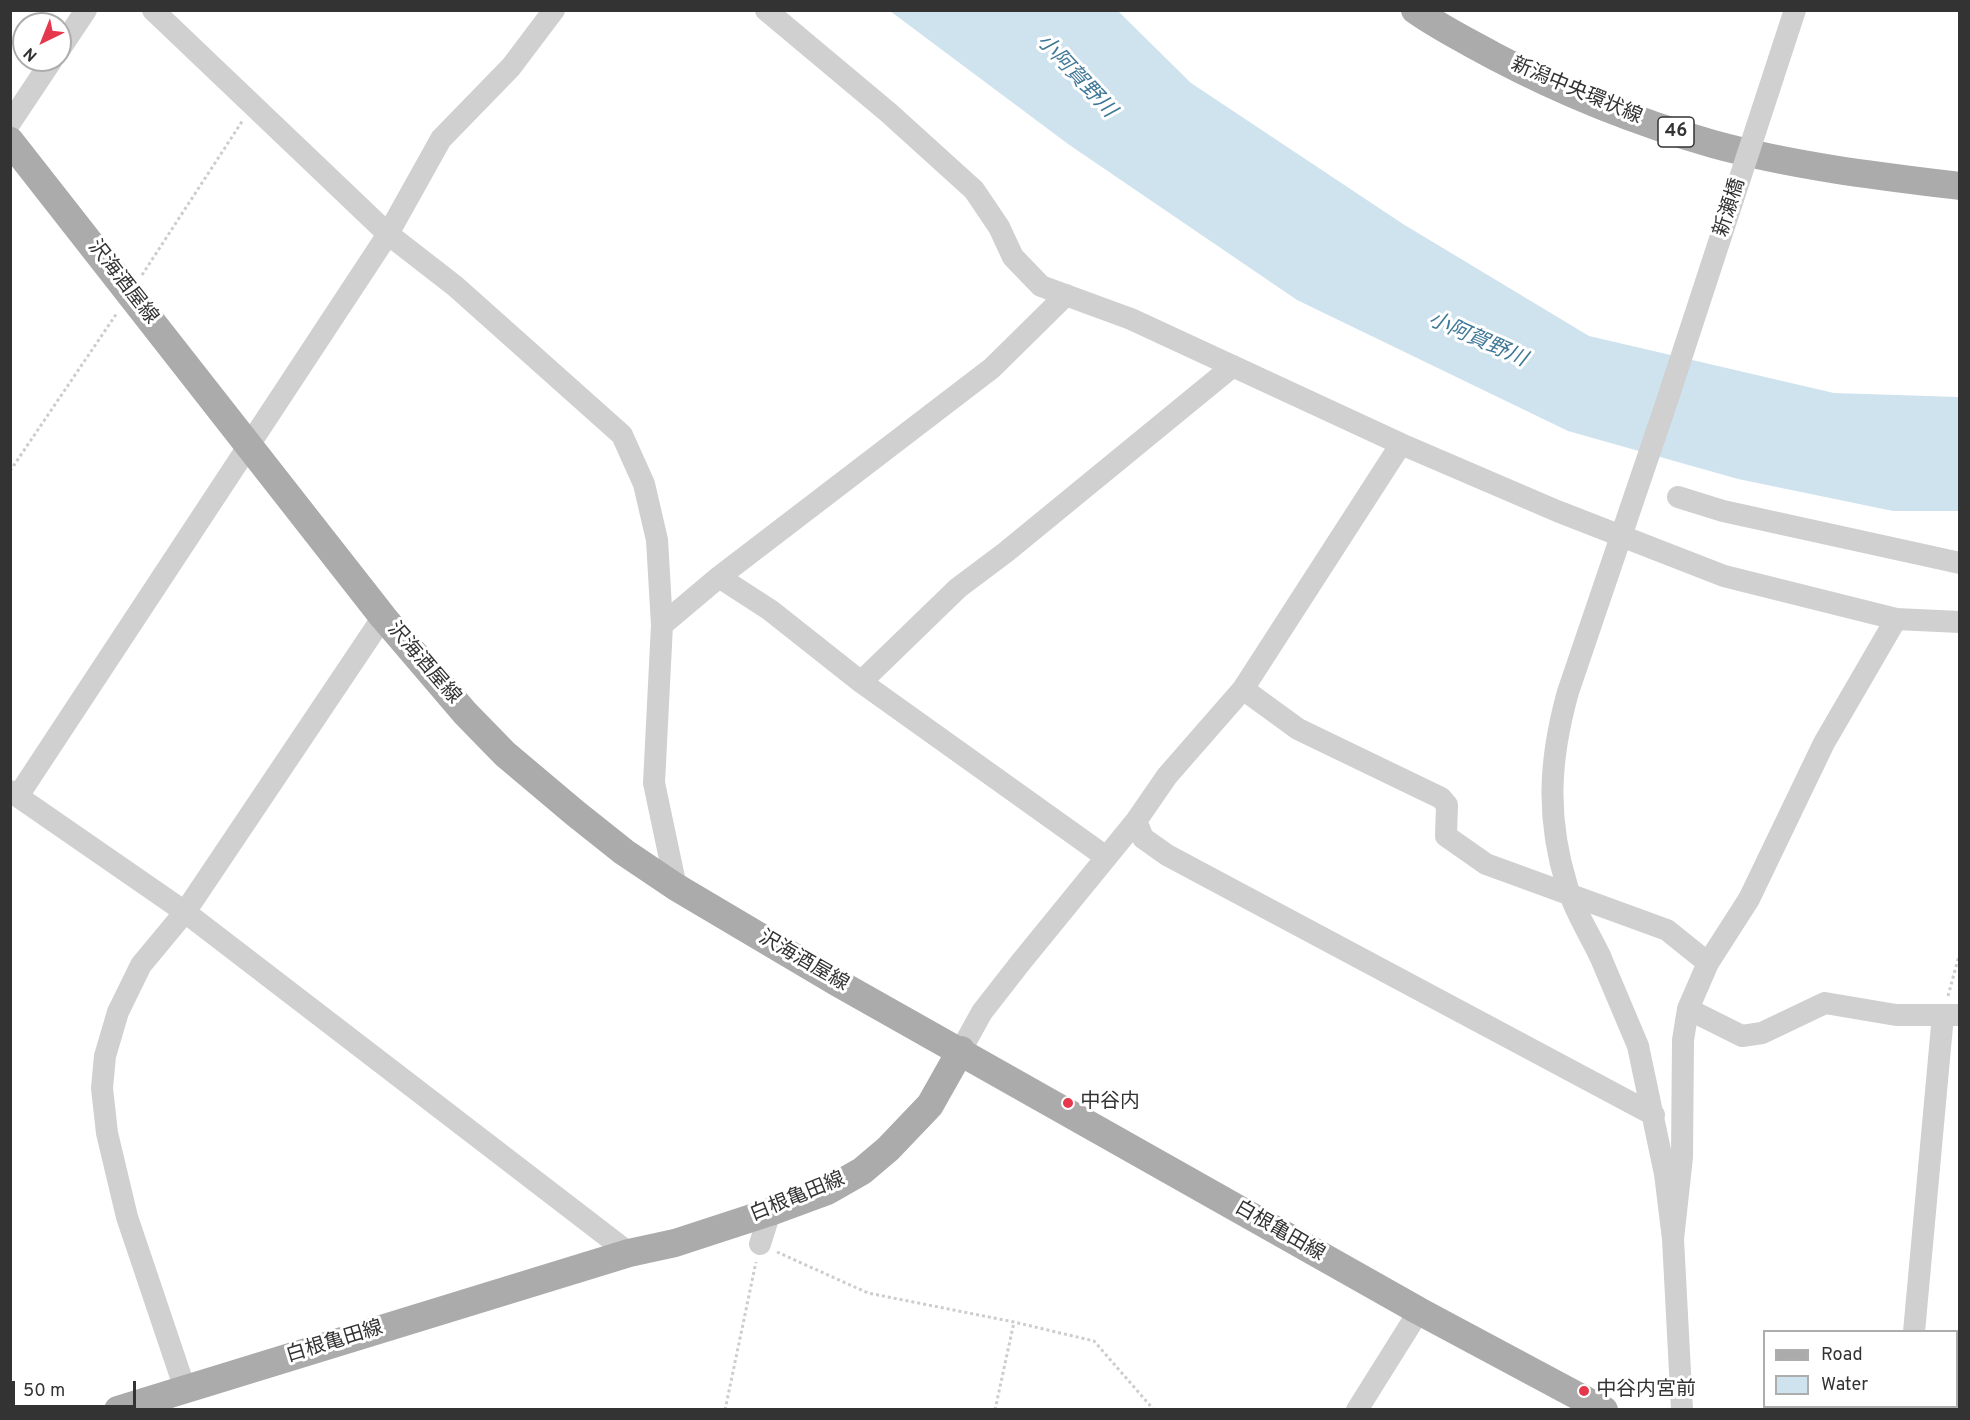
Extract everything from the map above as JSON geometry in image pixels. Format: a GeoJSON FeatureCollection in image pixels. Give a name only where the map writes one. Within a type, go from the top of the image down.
{"type":"FeatureCollection","features":[{"type":"Feature","properties":{"kind":"main road","name":"新潟中央環状線"},"geometry":{"type":"LineString","coordinates":[[1415,10],[1519,69],[1626,116],[1714,144],[1775,157],[1877,176],[1959,186]]}},
{"type":"Feature","properties":{"kind":"main road","name":"沢海酒屋線"},"geometry":{"type":"LineString","coordinates":[[10,141],[383,617],[465,713],[505,754],[624,852],[676,887],[838,983],[961,1050]]}},
{"type":"Feature","properties":{"kind":"main road","name":"白根亀田線"},"geometry":{"type":"LineString","coordinates":[[118,1410],[628,1253],[675,1243],[827,1191],[862,1171],[888,1149],[930,1105],[961,1050],[1419,1311],[1605,1410]]}},
{"type":"Feature","properties":{"kind":"street"},"geometry":{"type":"LineString","coordinates":[[72,31],[86,10]]}},
{"type":"Feature","properties":{"kind":"street"},"geometry":{"type":"LineString","coordinates":[[153,10],[388,234],[455,286],[622,435],[644,484],[657,540],[662,625],[654,783],[676,887]]}},
{"type":"Feature","properties":{"kind":"street"},"geometry":{"type":"LineString","coordinates":[[554,10],[511,68],[441,139],[388,234],[250,448],[14,793],[185,912],[628,1253]]}},
{"type":"Feature","properties":{"kind":"street"},"geometry":{"type":"LineString","coordinates":[[766,10],[889,113],[974,190],[999,227],[1013,257],[1041,286],[1131,319],[1401,444],[1557,511],[1724,576],[1896,619],[1959,622]]}},
{"type":"Feature","properties":{"kind":"street","name":"新瀬橋"},"geometry":{"type":"LineString","coordinates":[[1673,1239],[1654,1114],[1638,1046],[1600,956],[1567,887],[1555,834],[1551,783],[1555,739],[1568,692],[1666,405],[1795,10]]}},
{"type":"Feature","properties":{"kind":"street"},"geometry":{"type":"LineString","coordinates":[[10,123],[44,72]]}},
{"type":"Feature","properties":{"kind":"street"},"geometry":{"type":"LineString","coordinates":[[662,625],[719,577],[992,368],[1066,295]]}},
{"type":"Feature","properties":{"kind":"street"},"geometry":{"type":"LineString","coordinates":[[861,682],[958,588],[1024,538],[1233,366]]}},
{"type":"Feature","properties":{"kind":"street"},"geometry":{"type":"LineString","coordinates":[[961,1050],[982,1012],[1136,821],[1167,776],[1243,689],[1401,444]]}},
{"type":"Feature","properties":{"kind":"street"},"geometry":{"type":"LineString","coordinates":[[1678,497],[1723,511],[1959,563]]}},
{"type":"Feature","properties":{"kind":"street"},"geometry":{"type":"LineString","coordinates":[[719,577],[770,610],[861,682],[1106,857]]}},
{"type":"Feature","properties":{"kind":"street"},"geometry":{"type":"LineString","coordinates":[[185,1389],[127,1217],[107,1133],[102,1088],[105,1056],[118,1012],[141,965],[185,912],[383,617]]}},
{"type":"Feature","properties":{"kind":"street"},"geometry":{"type":"LineString","coordinates":[[1682,1410],[1673,1239],[1682,1157],[1683,1040],[1688,1009],[1708,963],[1749,899],[1824,743],[1896,619]]}},
{"type":"Feature","properties":{"kind":"street"},"geometry":{"type":"LineString","coordinates":[[1243,689],[1298,729],[1441,798],[1447,805],[1446,836],[1486,864],[1667,930],[1708,963]]}},
{"type":"Feature","properties":{"kind":"street"},"geometry":{"type":"LineString","coordinates":[[1136,821],[1143,838],[1167,855],[1654,1114]]}},
{"type":"Feature","properties":{"kind":"street"},"geometry":{"type":"LineString","coordinates":[[1688,1009],[1742,1036],[1762,1033],[1825,1003],[1896,1015],[1952,1015],[1914,1330]]}},
{"type":"Feature","properties":{"kind":"street"},"geometry":{"type":"LineString","coordinates":[[760,1244],[770,1212]]}},
{"type":"Feature","properties":{"kind":"street"},"geometry":{"type":"LineString","coordinates":[[1357,1410],[1419,1311]]}},
{"type":"Feature","properties":{"kind":"path"},"geometry":{"type":"LineString","coordinates":[[10,471],[252,106]]}},
{"type":"Feature","properties":{"kind":"path"},"geometry":{"type":"LineString","coordinates":[[1952,1015],[1959,952]]}},
{"type":"Feature","properties":{"kind":"path"},"geometry":{"type":"LineString","coordinates":[[725,1410],[760,1244],[868,1293],[1014,1322],[1094,1341],[1154,1410]]}},
{"type":"Feature","properties":{"kind":"path"},"geometry":{"type":"LineString","coordinates":[[995,1410],[1014,1322]]}},
{"type":"Feature","properties":{"kind":"water","name":"小阿賀野川"},"geometry":{"type":"Polygon","coordinates":[[[890,11],[1118,11],[1191,83],[1403,224],[1589,336],[1834,393],[1959,397],[1959,511],[1893,511],[1738,479],[1568,431],[1297,300],[1068,144],[890,11]]]}},
{"type":"Feature","properties":{"kind":"place","name":"中谷内"},"geometry":{"type":"Point","coordinates":[1068,1103]}},
{"type":"Feature","properties":{"kind":"place","name":"中谷内宮前"},"geometry":{"type":"Point","coordinates":[1584,1391]}}]}
